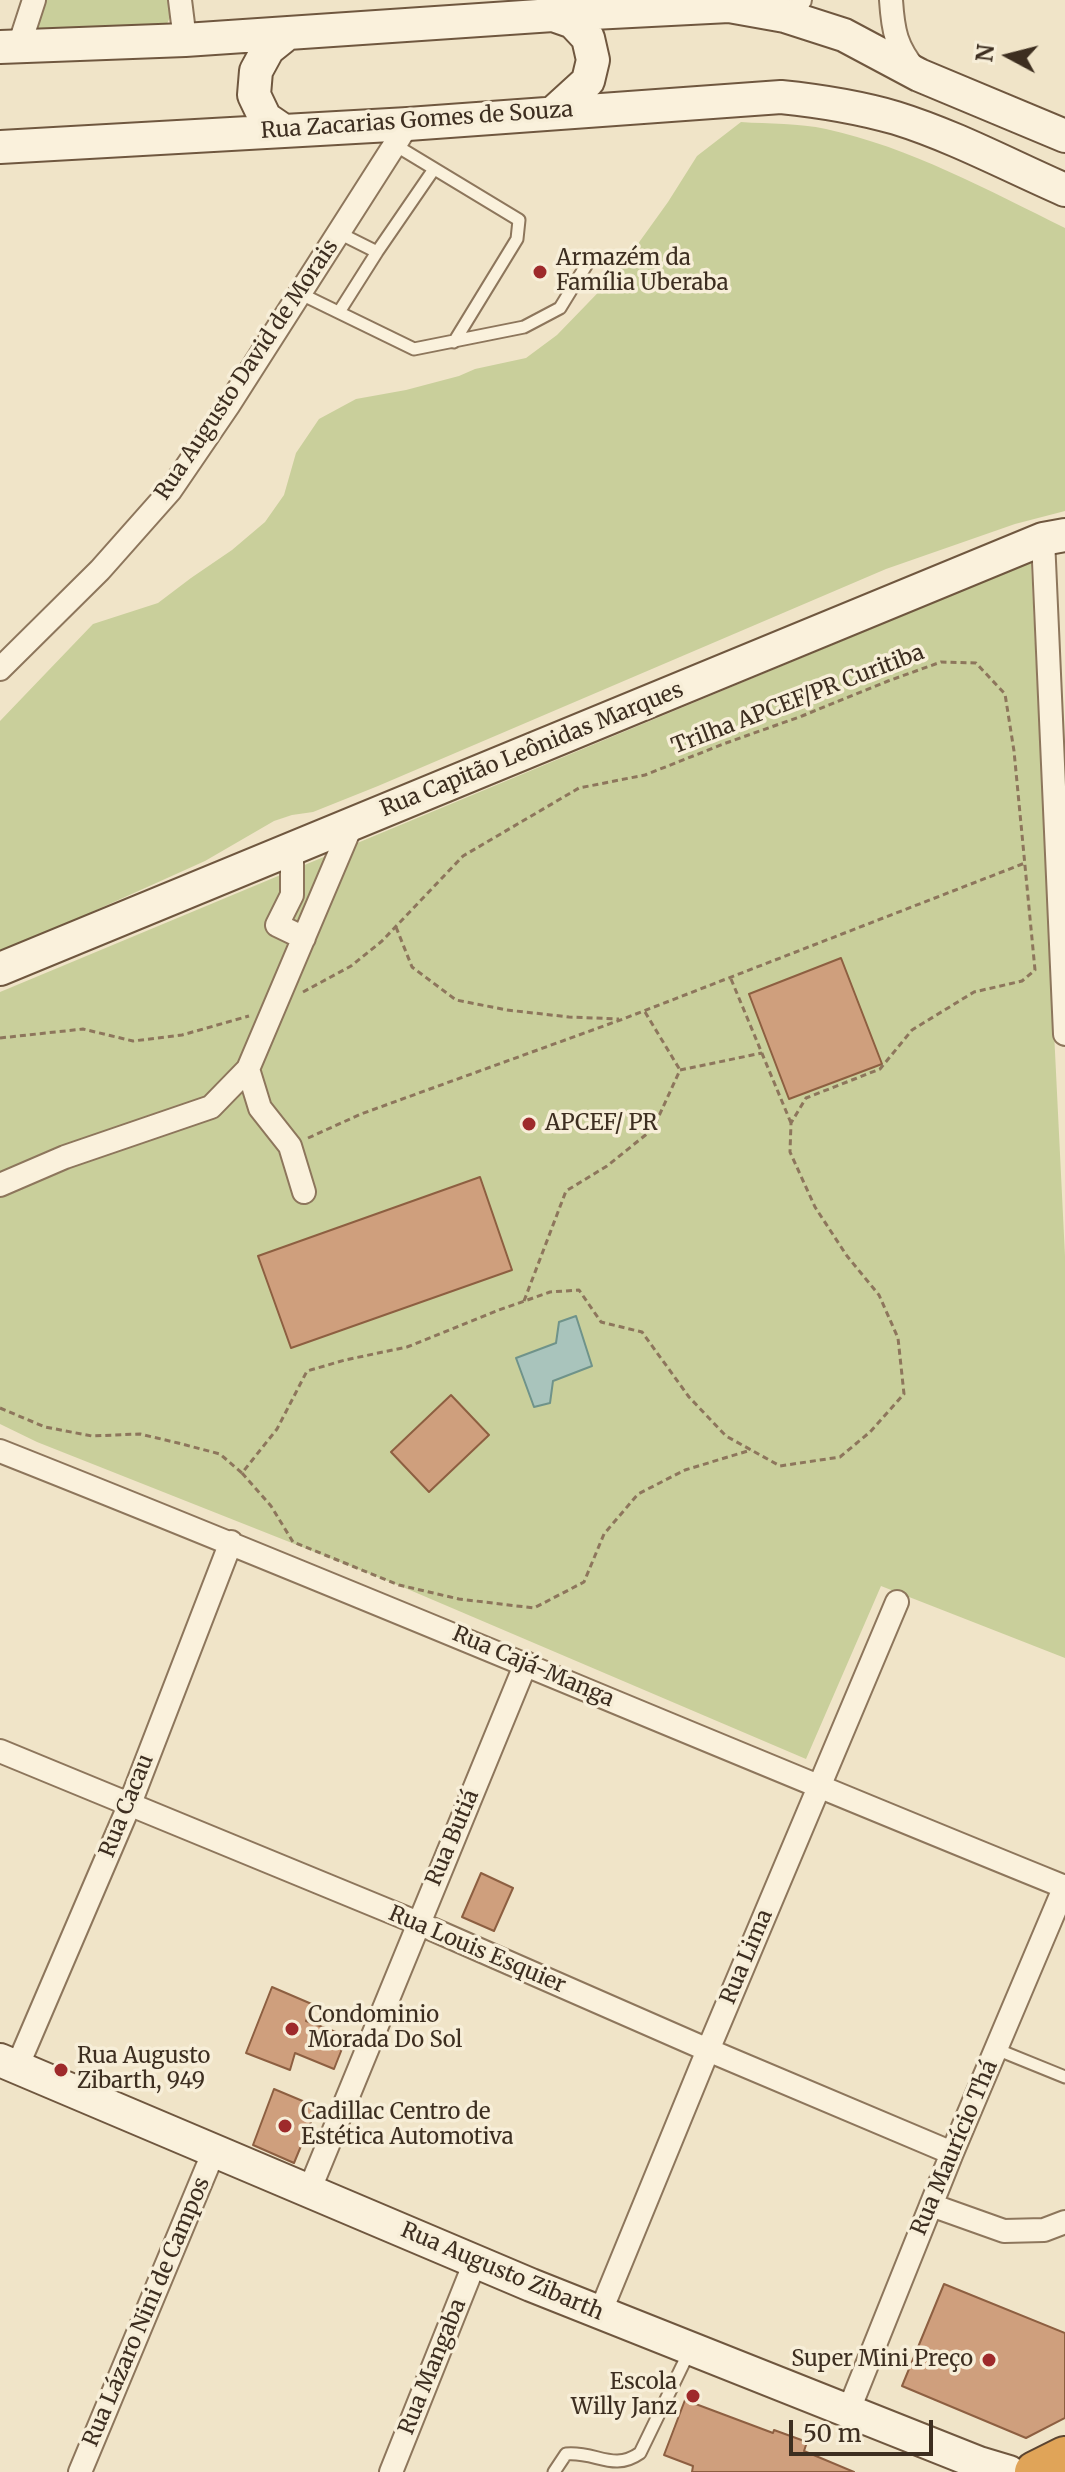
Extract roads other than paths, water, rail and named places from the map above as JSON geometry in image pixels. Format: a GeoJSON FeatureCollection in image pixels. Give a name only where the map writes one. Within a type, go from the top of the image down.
{"type":"FeatureCollection","features":[{"type":"Feature","properties":{"kind":"highway"},"geometry":{"type":"LineString","coordinates":[[1035,2472],[1065,2457]]}},
{"type":"Feature","properties":{"kind":"main road"},"geometry":{"type":"LineString","coordinates":[[9,46],[185,40],[729,3],[785,16],[844,35],[919,75],[1065,136]]}},
{"type":"Feature","properties":{"kind":"main road"},"geometry":{"type":"LineString","coordinates":[[553,15],[573,22],[581,30],[588,38],[593,60],[588,81],[554,112]]}},
{"type":"Feature","properties":{"kind":"main road"},"geometry":{"type":"LineString","coordinates":[[284,131],[265,118],[254,95],[256,71],[268,49],[288,33]]}},
{"type":"Feature","properties":{"kind":"main road","name":"Rua Zacarias Gomes de Souza"},"geometry":{"type":"LineString","coordinates":[[0,147],[284,131],[401,134],[554,112],[781,97],[833,103],[896,118],[1065,190]]}},
{"type":"Feature","properties":{"kind":"main road","name":"Rua Capitão Leônidas Marques"},"geometry":{"type":"LineString","coordinates":[[0,969],[1054,537]]}},
{"type":"Feature","properties":{"kind":"main road","name":"Rua Augusto Zibarth"},"geometry":{"type":"LineString","coordinates":[[8,2063],[475,2262],[848,2412],[1009,2472]]}},
{"type":"Feature","properties":{"kind":"street"},"geometry":{"type":"LineString","coordinates":[[9,46],[34,0]]}},
{"type":"Feature","properties":{"kind":"street"},"geometry":{"type":"LineString","coordinates":[[729,3],[800,0]]}},
{"type":"Feature","properties":{"kind":"street"},"geometry":{"type":"LineString","coordinates":[[891,0],[893,28],[902,54],[919,75]]}},
{"type":"Feature","properties":{"kind":"street"},"geometry":{"type":"LineString","coordinates":[[179,1],[185,40]]}},
{"type":"Feature","properties":{"kind":"street","name":"Rua Augusto David de Morais"},"geometry":{"type":"LineString","coordinates":[[0,669],[100,570],[170,491],[228,406],[401,134]]}},
{"type":"Feature","properties":{"kind":"street"},"geometry":{"type":"LineString","coordinates":[[1054,537],[1065,1034]]}},
{"type":"Feature","properties":{"kind":"street"},"geometry":{"type":"LineString","coordinates":[[0,1185],[65,1157],[211,1107],[248,1069],[352,824]]}},
{"type":"Feature","properties":{"kind":"street"},"geometry":{"type":"LineString","coordinates":[[292,849],[292,895],[277,925],[304,938]]}},
{"type":"Feature","properties":{"kind":"street"},"geometry":{"type":"LineString","coordinates":[[292,895],[318,907]]}},
{"type":"Feature","properties":{"kind":"street"},"geometry":{"type":"LineString","coordinates":[[248,1069],[260,1108],[290,1146],[304,1192]]}},
{"type":"Feature","properties":{"kind":"street","name":"Rua Cajá-Manga"},"geometry":{"type":"LineString","coordinates":[[0,1451],[231,1542],[819,1788],[1065,1887]]}},
{"type":"Feature","properties":{"kind":"street","name":"Rua Cacau"},"geometry":{"type":"LineString","coordinates":[[8,2063],[129,1806],[231,1542]]}},
{"type":"Feature","properties":{"kind":"street","name":"Rua Lima"},"geometry":{"type":"LineString","coordinates":[[600,2313],[897,1602]]}},
{"type":"Feature","properties":{"kind":"street","name":"Rua Butiá"},"geometry":{"type":"LineString","coordinates":[[309,2191],[526,1663]]}},
{"type":"Feature","properties":{"kind":"street","name":"Rua Louis Esquier"},"geometry":{"type":"LineString","coordinates":[[0,1751],[418,1923],[952,2153]]}},
{"type":"Feature","properties":{"kind":"street","name":"Rua Maurício Thá"},"geometry":{"type":"LineString","coordinates":[[848,2412],[952,2153],[1065,1887]]}},
{"type":"Feature","properties":{"kind":"street","name":"Rua Lázaro Nini de Campos"},"geometry":{"type":"LineString","coordinates":[[80,2472],[214,2151]]}},
{"type":"Feature","properties":{"kind":"street"},"geometry":{"type":"LineString","coordinates":[[931,2205],[1004,2231],[1044,2230],[1065,2222]]}},
{"type":"Feature","properties":{"kind":"street","name":"Rua Mangaba"},"geometry":{"type":"LineString","coordinates":[[391,2472],[475,2262]]}},
{"type":"Feature","properties":{"kind":"lane"},"geometry":{"type":"LineString","coordinates":[[401,134],[434,169],[519,220],[517,239],[454,342]]}},
{"type":"Feature","properties":{"kind":"lane"},"geometry":{"type":"LineString","coordinates":[[339,312],[434,169]]}},
{"type":"Feature","properties":{"kind":"lane"},"geometry":{"type":"LineString","coordinates":[[339,233],[377,252]]}},
{"type":"Feature","properties":{"kind":"lane"},"geometry":{"type":"LineString","coordinates":[[299,293],[414,349],[524,327],[560,308],[587,264]]}},
{"type":"Feature","properties":{"kind":"lane"},"geometry":{"type":"LineString","coordinates":[[996,2049],[1065,2077]]}},
{"type":"Feature","properties":{"kind":"lane"},"geometry":{"type":"LineString","coordinates":[[556,2471],[566,2454],[579,2453],[610,2463],[630,2462],[640,2453],[690,2349]]}},
{"type":"Feature","properties":{"kind":"water"},"geometry":{"type":"Polygon","coordinates":[[[576,1316],[592,1366],[553,1381],[550,1403],[534,1407],[516,1358],[556,1343],[559,1322],[576,1316]]]}},
{"type":"Feature","properties":{"kind":"place","name":"Armazém da Família Uberaba"},"geometry":{"type":"Point","coordinates":[540,272]}},
{"type":"Feature","properties":{"kind":"place","name":"APCEF/ PR"},"geometry":{"type":"Point","coordinates":[529,1124]}},
{"type":"Feature","properties":{"kind":"place","name":"Condominio Morada Do Sol"},"geometry":{"type":"Point","coordinates":[292,2029]}},
{"type":"Feature","properties":{"kind":"place","name":"Rua Augusto Zibarth, 949"},"geometry":{"type":"Point","coordinates":[61,2070]}},
{"type":"Feature","properties":{"kind":"place","name":"Cadillac Centro de Estética Automotiva"},"geometry":{"type":"Point","coordinates":[285,2126]}},
{"type":"Feature","properties":{"kind":"place","name":"Super Mini Preço"},"geometry":{"type":"Point","coordinates":[989,2360]}},
{"type":"Feature","properties":{"kind":"place","name":"Escola Willy Janz"},"geometry":{"type":"Point","coordinates":[693,2396]}}]}
